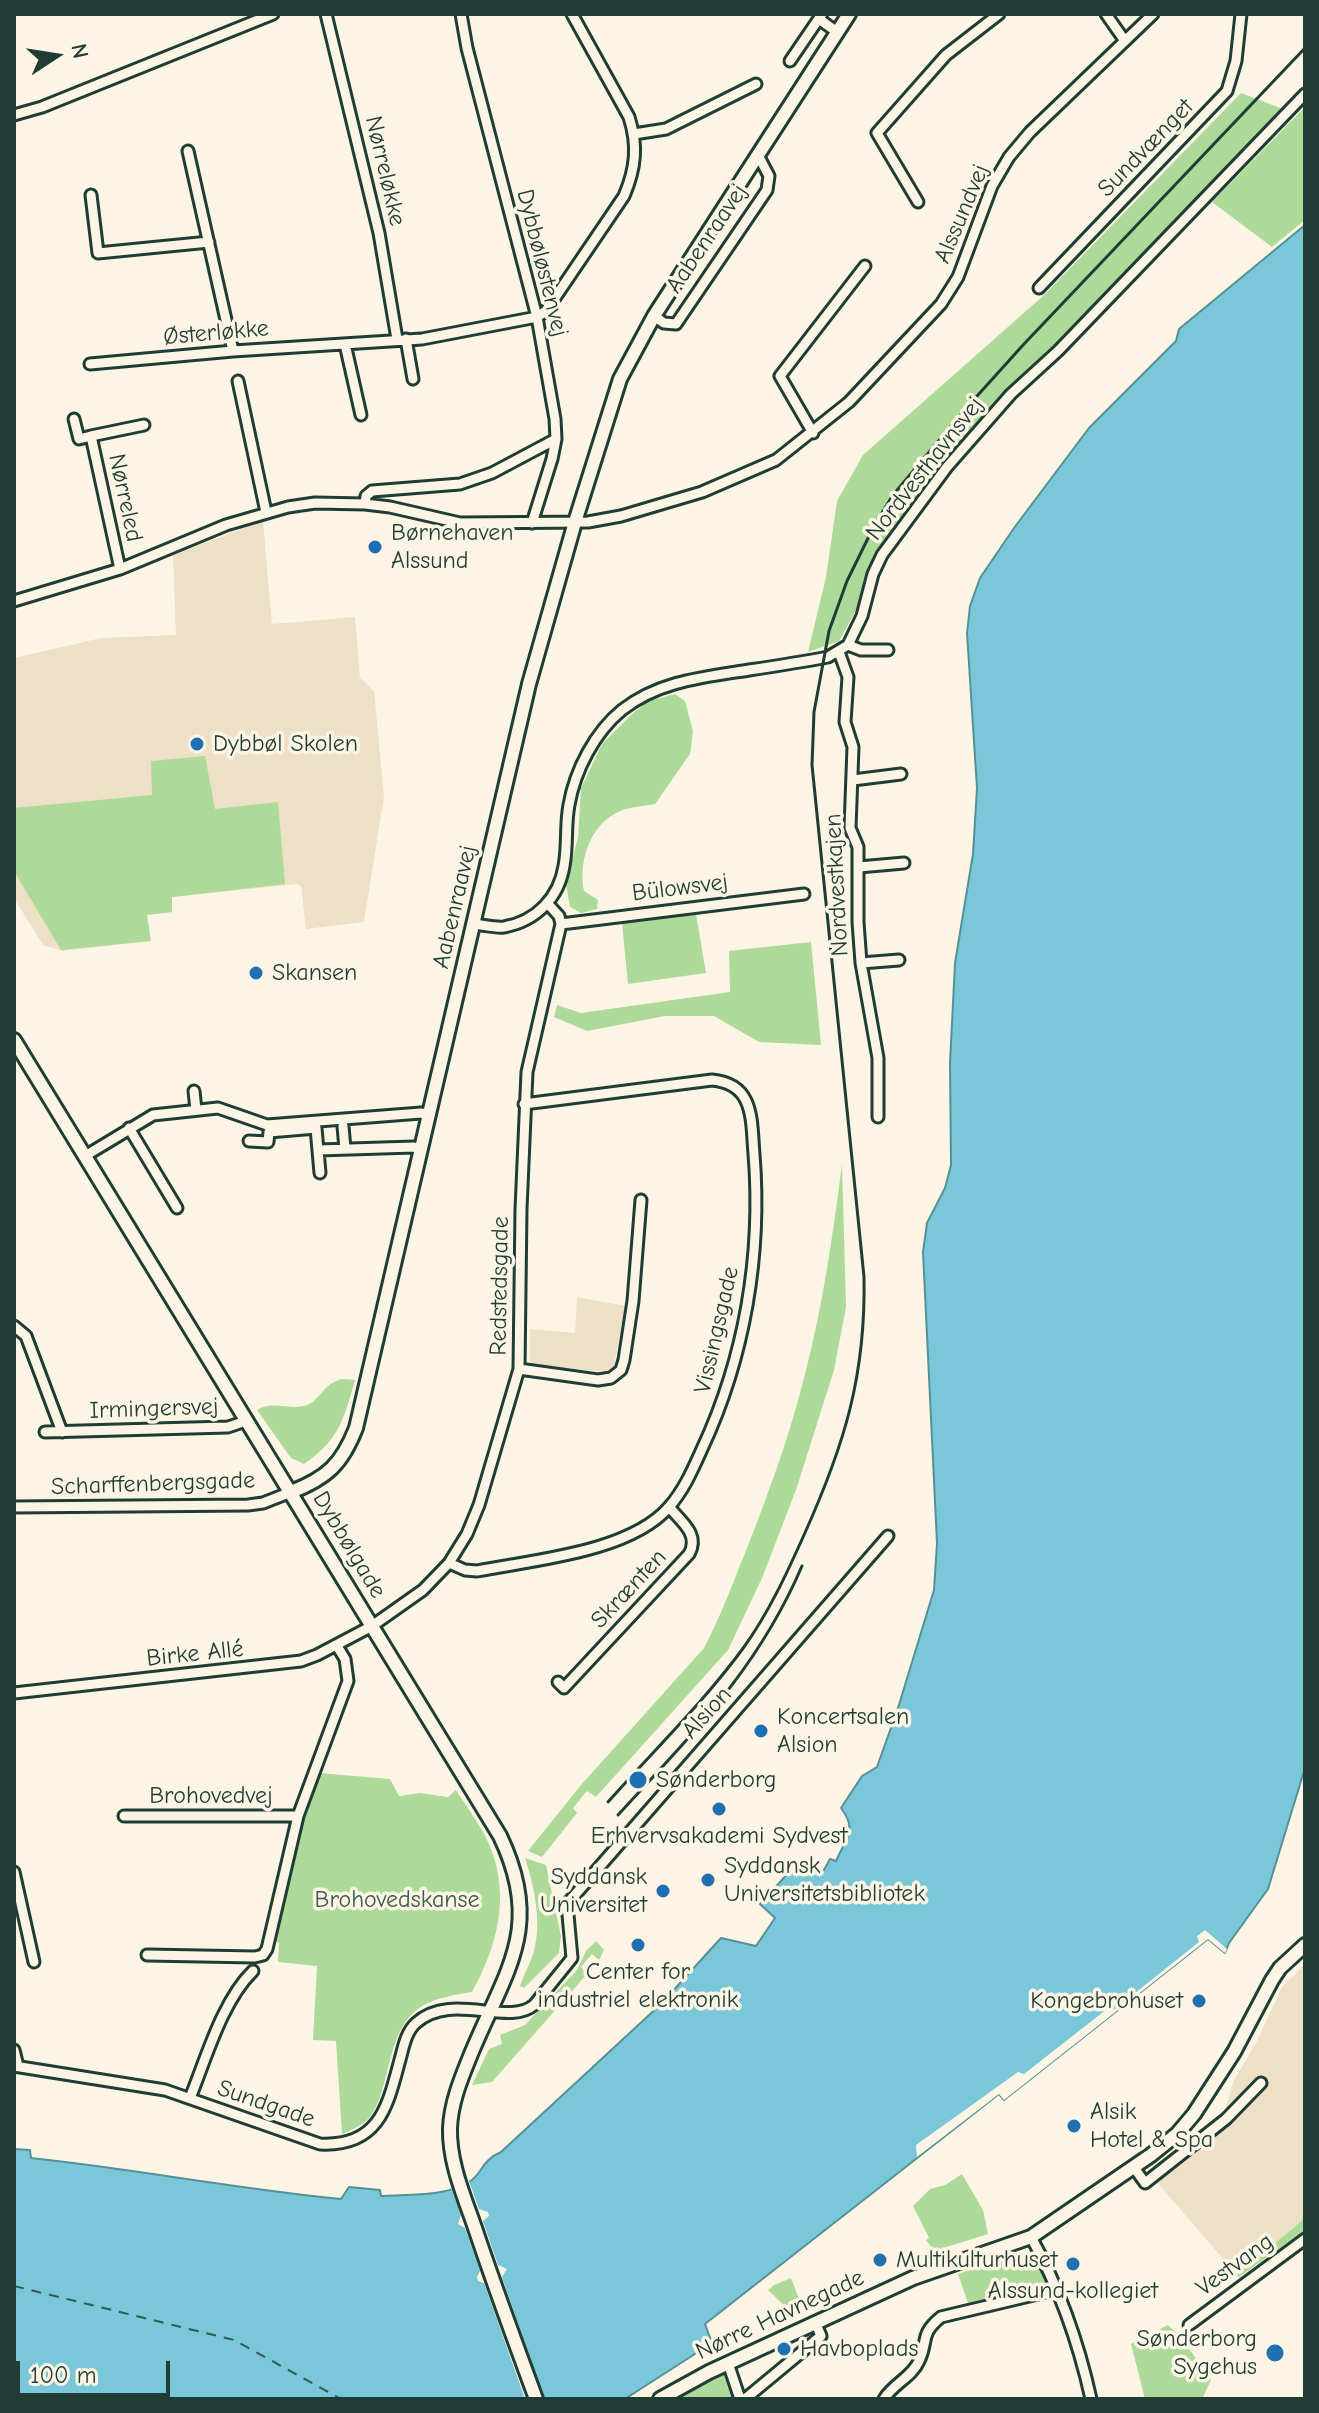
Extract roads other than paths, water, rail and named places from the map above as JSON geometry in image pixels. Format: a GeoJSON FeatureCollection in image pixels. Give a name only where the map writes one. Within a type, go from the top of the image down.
{"type":"FeatureCollection","features":[{"type":"Feature","properties":{"kind":"street"},"geometry":{"type":"LineString","coordinates":[[14,115],[56,102],[273,14]]}},
{"type":"Feature","properties":{"kind":"street","name":"Nørreløkke"},"geometry":{"type":"LineString","coordinates":[[326,14],[401,339]]}},
{"type":"Feature","properties":{"kind":"street","name":"Dybbøløstenvej"},"geometry":{"type":"LineString","coordinates":[[461,14],[467,48],[537,317],[555,419],[556,439],[532,523]]}},
{"type":"Feature","properties":{"kind":"street"},"geometry":{"type":"LineString","coordinates":[[537,317],[546,311],[624,196],[632,177],[635,158],[634,134],[629,117],[572,14]]}},
{"type":"Feature","properties":{"kind":"street","name":"Aabenraavej"},"geometry":{"type":"LineString","coordinates":[[291,1492],[323,1477],[342,1458],[350,1444],[369,1376],[529,684],[620,379],[654,316],[849,14]]}},
{"type":"Feature","properties":{"kind":"street"},"geometry":{"type":"LineString","coordinates":[[918,202],[877,133],[946,55],[999,14]]}},
{"type":"Feature","properties":{"kind":"street"},"geometry":{"type":"LineString","coordinates":[[1106,14],[1125,41]]}},
{"type":"Feature","properties":{"kind":"street","name":"Alssundvej"},"geometry":{"type":"LineString","coordinates":[[14,601],[120,569],[226,525],[266,512],[315,503],[365,504],[460,523],[588,522],[621,516],[702,492],[741,478],[776,460],[849,402],[941,304],[958,277],[992,186],[1009,157],[1030,132],[1153,14]]}},
{"type":"Feature","properties":{"kind":"street","name":"Sundvænget"},"geometry":{"type":"LineString","coordinates":[[1039,288],[1227,91],[1236,61],[1241,14]]}},
{"type":"Feature","properties":{"kind":"street"},"geometry":{"type":"LineString","coordinates":[[790,61],[821,16],[837,32]]}},
{"type":"Feature","properties":{"kind":"street"},"geometry":{"type":"LineString","coordinates":[[634,134],[666,129],[756,84]]}},
{"type":"Feature","properties":{"kind":"street","name":"Nordvesthavnsvej"},"geometry":{"type":"LineString","coordinates":[[843,649],[862,616],[873,574],[882,555],[947,467],[1011,394],[1058,351],[1305,94]]}},
{"type":"Feature","properties":{"kind":"street"},"geometry":{"type":"LineString","coordinates":[[188,151],[233,351]]}},
{"type":"Feature","properties":{"kind":"street","name":"Aabenraavej"},"geometry":{"type":"LineString","coordinates":[[654,316],[664,323],[676,324],[767,190],[769,176],[758,155]]}},
{"type":"Feature","properties":{"kind":"street"},"geometry":{"type":"LineString","coordinates":[[91,195],[98,253],[209,242]]}},
{"type":"Feature","properties":{"kind":"street"},"geometry":{"type":"LineString","coordinates":[[813,433],[780,376],[865,266]]}},
{"type":"Feature","properties":{"kind":"street","name":"Østerløkke"},"geometry":{"type":"LineString","coordinates":[[90,364],[422,339],[537,317]]}},
{"type":"Feature","properties":{"kind":"street"},"geometry":{"type":"LineString","coordinates":[[401,339],[413,379]]}},
{"type":"Feature","properties":{"kind":"street"},"geometry":{"type":"LineString","coordinates":[[345,344],[361,415]]}},
{"type":"Feature","properties":{"kind":"street"},"geometry":{"type":"LineString","coordinates":[[238,381],[266,512]]}},
{"type":"Feature","properties":{"kind":"street","name":"Nørreled"},"geometry":{"type":"LineString","coordinates":[[74,419],[79,439],[144,425]]}},
{"type":"Feature","properties":{"kind":"street","name":"Nørreled"},"geometry":{"type":"LineString","coordinates":[[91,436],[120,569]]}},
{"type":"Feature","properties":{"kind":"street"},"geometry":{"type":"LineString","coordinates":[[365,504],[366,496],[372,491],[460,484],[492,473],[556,439]]}},
{"type":"Feature","properties":{"kind":"street"},"geometry":{"type":"LineString","coordinates":[[474,924],[502,927],[528,919],[548,904],[558,889],[564,865],[569,805],[578,771],[598,737],[621,711],[652,691],[685,680],[828,657],[843,649],[888,650]]}},
{"type":"Feature","properties":{"kind":"street","name":"Nordvestkajen"},"geometry":{"type":"LineString","coordinates":[[843,649],[848,677],[845,722],[853,747],[850,828],[858,847],[861,963],[878,1058],[878,1117]]}},
{"type":"Feature","properties":{"kind":"street"},"geometry":{"type":"LineString","coordinates":[[853,780],[901,774]]}},
{"type":"Feature","properties":{"kind":"street"},"geometry":{"type":"LineString","coordinates":[[859,867],[904,863]]}},
{"type":"Feature","properties":{"kind":"street","name":"Bülowsvej"},"geometry":{"type":"LineString","coordinates":[[561,924],[804,894]]}},
{"type":"Feature","properties":{"kind":"street"},"geometry":{"type":"LineString","coordinates":[[548,904],[559,916],[561,924]]}},
{"type":"Feature","properties":{"kind":"street","name":"Redstedsgade"},"geometry":{"type":"LineString","coordinates":[[372,1626],[423,1590],[449,1563],[467,1534],[479,1505],[519,1369],[524,1104],[530,1057],[561,924]]}},
{"type":"Feature","properties":{"kind":"street"},"geometry":{"type":"LineString","coordinates":[[861,963],[899,960]]}},
{"type":"Feature","properties":{"kind":"street","name":"Dybbølgade"},"geometry":{"type":"LineString","coordinates":[[14,1040],[500,1836],[515,1872],[521,1902],[517,1941],[502,1987],[455,2097],[450,2126],[453,2160],[536,2399]]}},
{"type":"Feature","properties":{"kind":"street","name":"Vissingsgade"},"geometry":{"type":"LineString","coordinates":[[449,1563],[477,1571],[605,1545],[650,1524],[669,1507],[687,1482],[712,1428],[734,1364],[749,1297],[755,1252],[756,1182],[748,1104],[734,1086],[712,1080],[524,1104]]}},
{"type":"Feature","properties":{"kind":"street"},"geometry":{"type":"LineString","coordinates":[[194,1091],[196,1110]]}},
{"type":"Feature","properties":{"kind":"street"},"geometry":{"type":"LineString","coordinates":[[85,1156],[153,1115],[218,1108],[267,1125],[405,1114],[430,1115]]}},
{"type":"Feature","properties":{"kind":"street"},"geometry":{"type":"LineString","coordinates":[[343,1126],[345,1149]]}},
{"type":"Feature","properties":{"kind":"street"},"geometry":{"type":"LineString","coordinates":[[129,1128],[177,1208]]}},
{"type":"Feature","properties":{"kind":"street"},"geometry":{"type":"LineString","coordinates":[[249,1141],[268,1142],[269,1132],[316,1128],[320,1173]]}},
{"type":"Feature","properties":{"kind":"street"},"geometry":{"type":"LineString","coordinates":[[318,1150],[422,1149]]}},
{"type":"Feature","properties":{"kind":"street"},"geometry":{"type":"LineString","coordinates":[[519,1369],[598,1380],[611,1378],[621,1370],[633,1301],[641,1200]]}},
{"type":"Feature","properties":{"kind":"street","name":"Irmingersvej"},"geometry":{"type":"LineString","coordinates":[[14,1326],[26,1336],[62,1432]]}},
{"type":"Feature","properties":{"kind":"street","name":"Irmingersvej"},"geometry":{"type":"LineString","coordinates":[[45,1432],[228,1427],[246,1421]]}},
{"type":"Feature","properties":{"kind":"street","name":"Scharffenbergsgade"},"geometry":{"type":"LineString","coordinates":[[14,1507],[248,1505],[263,1503],[291,1492]]}},
{"type":"Feature","properties":{"kind":"street","name":"Skrænten"},"geometry":{"type":"LineString","coordinates":[[558,1682],[564,1688],[689,1554],[694,1538],[669,1507]]}},
{"type":"Feature","properties":{"kind":"street","name":"Alsion"},"geometry":{"type":"LineString","coordinates":[[490,2010],[512,2013],[528,2010],[569,1963],[573,1950],[567,1904],[888,1536]]}},
{"type":"Feature","properties":{"kind":"street","name":"Birke Allé"},"geometry":{"type":"LineString","coordinates":[[14,1693],[280,1665],[301,1661],[337,1646],[372,1626]]}},
{"type":"Feature","properties":{"kind":"street","name":"Brohovedvej"},"geometry":{"type":"LineString","coordinates":[[147,1955],[263,1955],[270,1943],[298,1816],[348,1681],[345,1659],[337,1646]]}},
{"type":"Feature","properties":{"kind":"street","name":"Brohovedvej"},"geometry":{"type":"LineString","coordinates":[[124,1816],[298,1816]]}},
{"type":"Feature","properties":{"kind":"street"},"geometry":{"type":"LineString","coordinates":[[14,1872],[34,1962]]}},
{"type":"Feature","properties":{"kind":"street","name":"Nørre Havnegade"},"geometry":{"type":"LineString","coordinates":[[660,2399],[728,2363],[913,2278],[1031,2237],[1165,2145],[1194,2114],[1234,2052],[1280,1968],[1305,1945]]}},
{"type":"Feature","properties":{"kind":"street","name":"Sundgade"},"geometry":{"type":"LineString","coordinates":[[190,2098],[229,2004],[253,1971]]}},
{"type":"Feature","properties":{"kind":"street","name":"Sundgade"},"geometry":{"type":"LineString","coordinates":[[16,2066],[165,2090],[320,2144],[338,2145],[368,2132],[379,2121],[388,2105],[404,2043],[418,2020],[445,2009],[490,2010]]}},
{"type":"Feature","properties":{"kind":"street"},"geometry":{"type":"LineString","coordinates":[[14,2050],[16,2066]]}},
{"type":"Feature","properties":{"kind":"street"},"geometry":{"type":"LineString","coordinates":[[1133,2166],[1145,2183],[1226,2119],[1261,2083]]}},
{"type":"Feature","properties":{"kind":"street"},"geometry":{"type":"LineString","coordinates":[[1031,2237],[1059,2289],[1091,2399]]}},
{"type":"Feature","properties":{"kind":"street","name":"Vestvang"},"geometry":{"type":"LineString","coordinates":[[1189,2325],[1305,2239]]}},
{"type":"Feature","properties":{"kind":"street"},"geometry":{"type":"LineString","coordinates":[[884,2399],[918,2363],[923,2339],[931,2325],[941,2317],[1059,2289]]}},
{"type":"Feature","properties":{"kind":"street"},"geometry":{"type":"LineString","coordinates":[[728,2363],[742,2399],[821,2336],[816,2324]]}},
{"type":"Feature","properties":{"kind":"water"},"geometry":{"type":"Polygon","coordinates":[[[1305,225],[1305,1768],[1268,1889],[1225,1953],[1208,1939],[1004,2100],[999,2094],[705,2324],[712,2343],[625,2399],[14,2399],[14,2149],[30,2150],[31,2158],[341,2199],[349,2187],[380,2190],[381,2196],[426,2194],[459,2187],[474,2179],[489,2159],[501,2152],[661,2004],[721,1938],[756,1946],[775,1918],[760,1904],[791,1870],[818,1872],[824,1870],[830,1859],[836,1861],[850,1828],[841,1808],[862,1776],[877,1767],[934,1590],[937,1543],[923,1252],[927,1223],[945,1188],[951,1165],[950,1063],[955,963],[973,854],[977,788],[967,633],[970,606],[980,578],[1089,428],[1176,341],[1179,329],[1305,225]]]}},
{"type":"Feature","properties":{"kind":"railway"},"geometry":{"type":"LineString","coordinates":[[608,1802],[712,1687],[762,1620],[791,1564],[831,1471],[850,1410],[861,1347],[864,1277],[812,765],[814,712],[829,631],[847,581],[893,495],[968,406],[1305,48]]}},
{"type":"Feature","properties":{"kind":"railway"},"geometry":{"type":"LineString","coordinates":[[618,1815],[697,1728],[744,1669],[765,1637],[802,1566]]}},
{"type":"Feature","properties":{"kind":"place","name":"Børnehaven Alssund"},"geometry":{"type":"Point","coordinates":[375,547]}},
{"type":"Feature","properties":{"kind":"place","name":"Dybbøl Skolen"},"geometry":{"type":"Point","coordinates":[197,744]}},
{"type":"Feature","properties":{"kind":"place","name":"Skansen"},"geometry":{"type":"Point","coordinates":[256,973]}},
{"type":"Feature","properties":{"kind":"place","name":"Koncertsalen Alsion"},"geometry":{"type":"Point","coordinates":[761,1731]}},
{"type":"Feature","properties":{"kind":"place","name":"Sønderborg"},"geometry":{"type":"Point","coordinates":[638,1780]}},
{"type":"Feature","properties":{"kind":"place","name":"Erhvervsakademi Sydvest"},"geometry":{"type":"Point","coordinates":[719,1809]}},
{"type":"Feature","properties":{"kind":"place","name":"Syddansk Universitetsbibliotek"},"geometry":{"type":"Point","coordinates":[708,1880]}},
{"type":"Feature","properties":{"kind":"place","name":"Syddansk Universitet"},"geometry":{"type":"Point","coordinates":[663,1891]}},
{"type":"Feature","properties":{"kind":"place","name":"Center for industriel elektronik"},"geometry":{"type":"Point","coordinates":[638,1945]}},
{"type":"Feature","properties":{"kind":"place","name":"Kongebrohuset"},"geometry":{"type":"Point","coordinates":[1199,2001]}},
{"type":"Feature","properties":{"kind":"place","name":"Alsik Hotel & Spa"},"geometry":{"type":"Point","coordinates":[1074,2126]}},
{"type":"Feature","properties":{"kind":"place","name":"Multikulturhuset"},"geometry":{"type":"Point","coordinates":[880,2260]}},
{"type":"Feature","properties":{"kind":"place","name":"Alssund-kollegiet"},"geometry":{"type":"Point","coordinates":[1073,2264]}},
{"type":"Feature","properties":{"kind":"place","name":"Havboplads"},"geometry":{"type":"Point","coordinates":[784,2349]}},
{"type":"Feature","properties":{"kind":"place","name":"Sønderborg Sygehus"},"geometry":{"type":"Point","coordinates":[1275,2353]}},
{"type":"Feature","properties":{"kind":"park label","name":"Brohovedskanse"},"geometry":{"type":"Point","coordinates":[397,1900]}}]}
